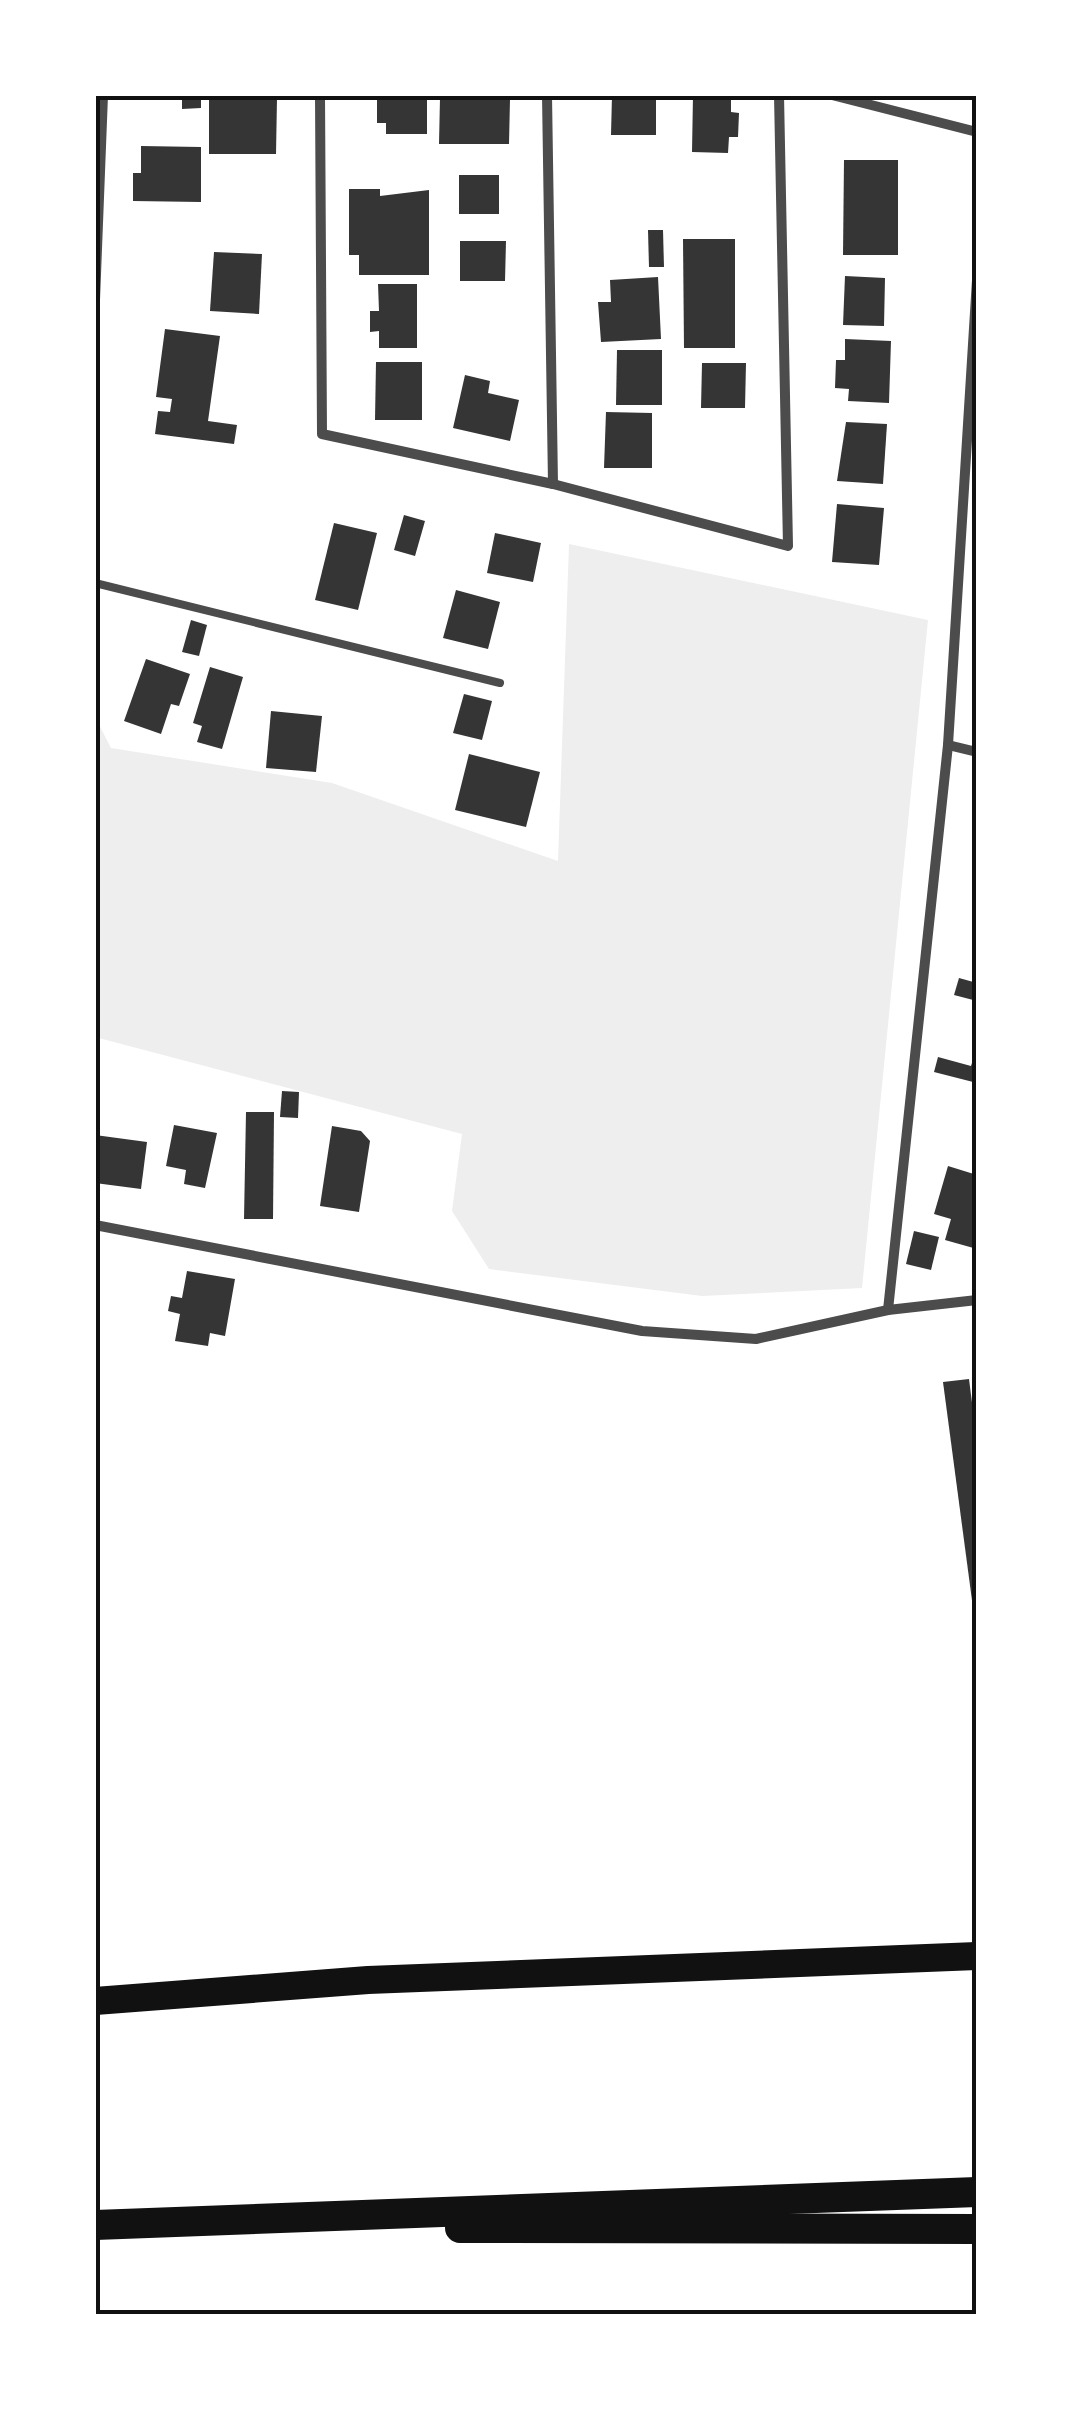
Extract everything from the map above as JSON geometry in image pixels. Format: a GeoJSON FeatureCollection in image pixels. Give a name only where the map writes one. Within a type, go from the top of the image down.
{"type":"FeatureCollection","features":[{"type":"Feature","properties":{"kind":"highway"},"geometry":{"type":"LineString","coordinates":[[95,2001],[368,1980],[977,1956]]}},
{"type":"Feature","properties":{"kind":"highway"},"geometry":{"type":"LineString","coordinates":[[95,2226],[977,2192]]}},
{"type":"Feature","properties":{"kind":"highway"},"geometry":{"type":"LineString","coordinates":[[95,2226],[977,2230]]}},
{"type":"Feature","properties":{"kind":"street"},"geometry":{"type":"LineString","coordinates":[[95,300],[103,95]]}},
{"type":"Feature","properties":{"kind":"street"},"geometry":{"type":"LineString","coordinates":[[320,95],[322,434],[554,484],[788,546],[779,95]]}},
{"type":"Feature","properties":{"kind":"street"},"geometry":{"type":"LineString","coordinates":[[547,95],[554,484]]}},
{"type":"Feature","properties":{"kind":"street"},"geometry":{"type":"LineString","coordinates":[[832,95],[977,132]]}},
{"type":"Feature","properties":{"kind":"street"},"geometry":{"type":"LineString","coordinates":[[888,1310],[948,745],[977,280]]}},
{"type":"Feature","properties":{"kind":"street"},"geometry":{"type":"LineString","coordinates":[[963,537],[977,541]]}},
{"type":"Feature","properties":{"kind":"street"},"geometry":{"type":"LineString","coordinates":[[948,745],[977,752]]}},
{"type":"Feature","properties":{"kind":"street"},"geometry":{"type":"LineString","coordinates":[[95,1225],[642,1331],[756,1339],[888,1310],[977,1300]]}},
{"type":"Feature","properties":{"kind":"lane"},"geometry":{"type":"LineString","coordinates":[[95,584],[500,683]]}},
{"type":"Feature","properties":{"kind":"shaded area"},"geometry":{"type":"Polygon","coordinates":[[[569,544],[928,620],[862,1288],[702,1296],[489,1269],[452,1211],[462,1134],[95,1037],[95,717],[111,748],[332,783],[558,861],[569,544]]]}},
{"type":"Feature","properties":{"kind":"building"},"geometry":{"type":"Polygon","coordinates":[[[182,95],[201,95],[201,108],[182,109],[182,95]]]}},
{"type":"Feature","properties":{"kind":"building"},"geometry":{"type":"Polygon","coordinates":[[[377,95],[427,95],[427,134],[386,134],[386,123],[377,123],[377,95]]]}},
{"type":"Feature","properties":{"kind":"building"},"geometry":{"type":"Polygon","coordinates":[[[612,95],[656,95],[656,135],[611,135],[612,95]]]}},
{"type":"Feature","properties":{"kind":"building"},"geometry":{"type":"Polygon","coordinates":[[[693,95],[731,95],[731,112],[739,113],[738,137],[729,137],[728,153],[692,152],[693,95]]]}},
{"type":"Feature","properties":{"kind":"building"},"geometry":{"type":"Polygon","coordinates":[[[209,98],[277,98],[276,154],[209,154],[209,98]]]}},
{"type":"Feature","properties":{"kind":"building"},"geometry":{"type":"Polygon","coordinates":[[[440,98],[510,99],[509,144],[439,144],[440,98]]]}},
{"type":"Feature","properties":{"kind":"building"},"geometry":{"type":"Polygon","coordinates":[[[141,146],[201,147],[201,202],[133,201],[133,173],[141,173],[141,146]]]}},
{"type":"Feature","properties":{"kind":"building"},"geometry":{"type":"Polygon","coordinates":[[[844,160],[898,160],[898,255],[843,255],[844,160]]]}},
{"type":"Feature","properties":{"kind":"building"},"geometry":{"type":"Polygon","coordinates":[[[459,175],[499,175],[499,214],[459,214],[459,175]]]}},
{"type":"Feature","properties":{"kind":"building"},"geometry":{"type":"Polygon","coordinates":[[[349,189],[380,189],[380,196],[429,190],[429,275],[359,275],[359,255],[349,255],[349,189]]]}},
{"type":"Feature","properties":{"kind":"building"},"geometry":{"type":"Polygon","coordinates":[[[648,230],[663,230],[664,267],[649,267],[648,230]]]}},
{"type":"Feature","properties":{"kind":"building"},"geometry":{"type":"Polygon","coordinates":[[[683,239],[735,239],[735,348],[684,348],[683,239]]]}},
{"type":"Feature","properties":{"kind":"building"},"geometry":{"type":"Polygon","coordinates":[[[460,241],[506,241],[505,281],[460,281],[460,241]]]}},
{"type":"Feature","properties":{"kind":"building"},"geometry":{"type":"Polygon","coordinates":[[[214,252],[262,254],[259,314],[210,311],[214,252]]]}},
{"type":"Feature","properties":{"kind":"building"},"geometry":{"type":"Polygon","coordinates":[[[845,276],[885,278],[884,326],[843,325],[845,276]]]}},
{"type":"Feature","properties":{"kind":"building"},"geometry":{"type":"Polygon","coordinates":[[[658,277],[661,339],[601,342],[598,302],[611,302],[610,280],[658,277]]]}},
{"type":"Feature","properties":{"kind":"building"},"geometry":{"type":"Polygon","coordinates":[[[378,284],[417,284],[417,348],[379,348],[379,331],[370,332],[370,311],[379,311],[378,284]]]}},
{"type":"Feature","properties":{"kind":"building"},"geometry":{"type":"Polygon","coordinates":[[[165,329],[220,336],[208,421],[237,425],[234,444],[155,434],[158,411],[170,412],[172,399],[156,397],[165,329]]]}},
{"type":"Feature","properties":{"kind":"building"},"geometry":{"type":"Polygon","coordinates":[[[845,339],[891,341],[889,403],[848,401],[849,389],[835,388],[836,360],[845,360],[845,339]]]}},
{"type":"Feature","properties":{"kind":"building"},"geometry":{"type":"Polygon","coordinates":[[[617,350],[662,350],[662,405],[616,405],[617,350]]]}},
{"type":"Feature","properties":{"kind":"building"},"geometry":{"type":"Polygon","coordinates":[[[376,362],[422,362],[422,420],[375,420],[376,362]]]}},
{"type":"Feature","properties":{"kind":"building"},"geometry":{"type":"Polygon","coordinates":[[[702,363],[746,363],[745,408],[701,408],[702,363]]]}},
{"type":"Feature","properties":{"kind":"building"},"geometry":{"type":"Polygon","coordinates":[[[465,375],[490,381],[488,393],[519,400],[510,441],[453,428],[465,375]]]}},
{"type":"Feature","properties":{"kind":"building"},"geometry":{"type":"Polygon","coordinates":[[[606,412],[652,413],[652,468],[604,468],[606,412]]]}},
{"type":"Feature","properties":{"kind":"building"},"geometry":{"type":"Polygon","coordinates":[[[846,422],[887,424],[883,484],[837,481],[846,422]]]}},
{"type":"Feature","properties":{"kind":"building"},"geometry":{"type":"Polygon","coordinates":[[[837,504],[884,508],[879,565],[832,562],[837,504]]]}},
{"type":"Feature","properties":{"kind":"building"},"geometry":{"type":"Polygon","coordinates":[[[404,515],[425,521],[415,556],[394,550],[404,515]]]}},
{"type":"Feature","properties":{"kind":"building"},"geometry":{"type":"Polygon","coordinates":[[[334,523],[377,533],[358,610],[315,600],[334,523]]]}},
{"type":"Feature","properties":{"kind":"building"},"geometry":{"type":"Polygon","coordinates":[[[495,533],[541,543],[533,582],[487,573],[495,533]]]}},
{"type":"Feature","properties":{"kind":"building"},"geometry":{"type":"Polygon","coordinates":[[[456,590],[500,602],[488,649],[443,638],[456,590]]]}},
{"type":"Feature","properties":{"kind":"building"},"geometry":{"type":"Polygon","coordinates":[[[191,620],[207,625],[199,656],[182,652],[191,620]]]}},
{"type":"Feature","properties":{"kind":"building"},"geometry":{"type":"Polygon","coordinates":[[[146,659],[190,674],[179,706],[171,704],[161,734],[124,721],[146,659]]]}},
{"type":"Feature","properties":{"kind":"building"},"geometry":{"type":"Polygon","coordinates":[[[210,667],[243,677],[222,749],[197,742],[202,726],[193,723],[210,667]]]}},
{"type":"Feature","properties":{"kind":"building"},"geometry":{"type":"Polygon","coordinates":[[[464,694],[492,701],[482,740],[453,733],[464,694]]]}},
{"type":"Feature","properties":{"kind":"building"},"geometry":{"type":"Polygon","coordinates":[[[271,711],[322,716],[316,772],[266,768],[271,711]]]}},
{"type":"Feature","properties":{"kind":"building"},"geometry":{"type":"Polygon","coordinates":[[[469,754],[540,772],[526,827],[455,810],[469,754]]]}},
{"type":"Feature","properties":{"kind":"building"},"geometry":{"type":"Polygon","coordinates":[[[959,978],[977,983],[977,1001],[954,995],[959,978]]]}},
{"type":"Feature","properties":{"kind":"building"},"geometry":{"type":"Polygon","coordinates":[[[977,1047],[977,1083],[934,1072],[938,1057],[971,1066],[977,1047]]]}},
{"type":"Feature","properties":{"kind":"building"},"geometry":{"type":"Polygon","coordinates":[[[282,1091],[299,1092],[298,1118],[280,1117],[282,1091]]]}},
{"type":"Feature","properties":{"kind":"building"},"geometry":{"type":"Polygon","coordinates":[[[246,1112],[274,1112],[273,1219],[244,1219],[246,1112]]]}},
{"type":"Feature","properties":{"kind":"building"},"geometry":{"type":"Polygon","coordinates":[[[174,1125],[217,1133],[205,1188],[184,1184],[186,1170],[166,1166],[174,1125]]]}},
{"type":"Feature","properties":{"kind":"building"},"geometry":{"type":"Polygon","coordinates":[[[332,1126],[361,1131],[370,1141],[359,1212],[320,1206],[332,1126]]]}},
{"type":"Feature","properties":{"kind":"building"},"geometry":{"type":"Polygon","coordinates":[[[95,1135],[147,1142],[141,1189],[95,1183],[95,1135]]]}},
{"type":"Feature","properties":{"kind":"building"},"geometry":{"type":"Polygon","coordinates":[[[948,1166],[977,1175],[977,1249],[945,1240],[951,1219],[934,1214],[948,1166]]]}},
{"type":"Feature","properties":{"kind":"building"},"geometry":{"type":"Polygon","coordinates":[[[914,1231],[939,1237],[931,1270],[906,1264],[914,1231]]]}},
{"type":"Feature","properties":{"kind":"building"},"geometry":{"type":"Polygon","coordinates":[[[187,1271],[235,1279],[225,1336],[210,1333],[208,1346],[175,1341],[180,1314],[168,1311],[171,1296],[182,1298],[187,1271]]]}},
{"type":"Feature","properties":{"kind":"building"},"geometry":{"type":"Polygon","coordinates":[[[969,1379],[977,1442],[975,1623],[943,1382],[969,1379]]]}}]}
